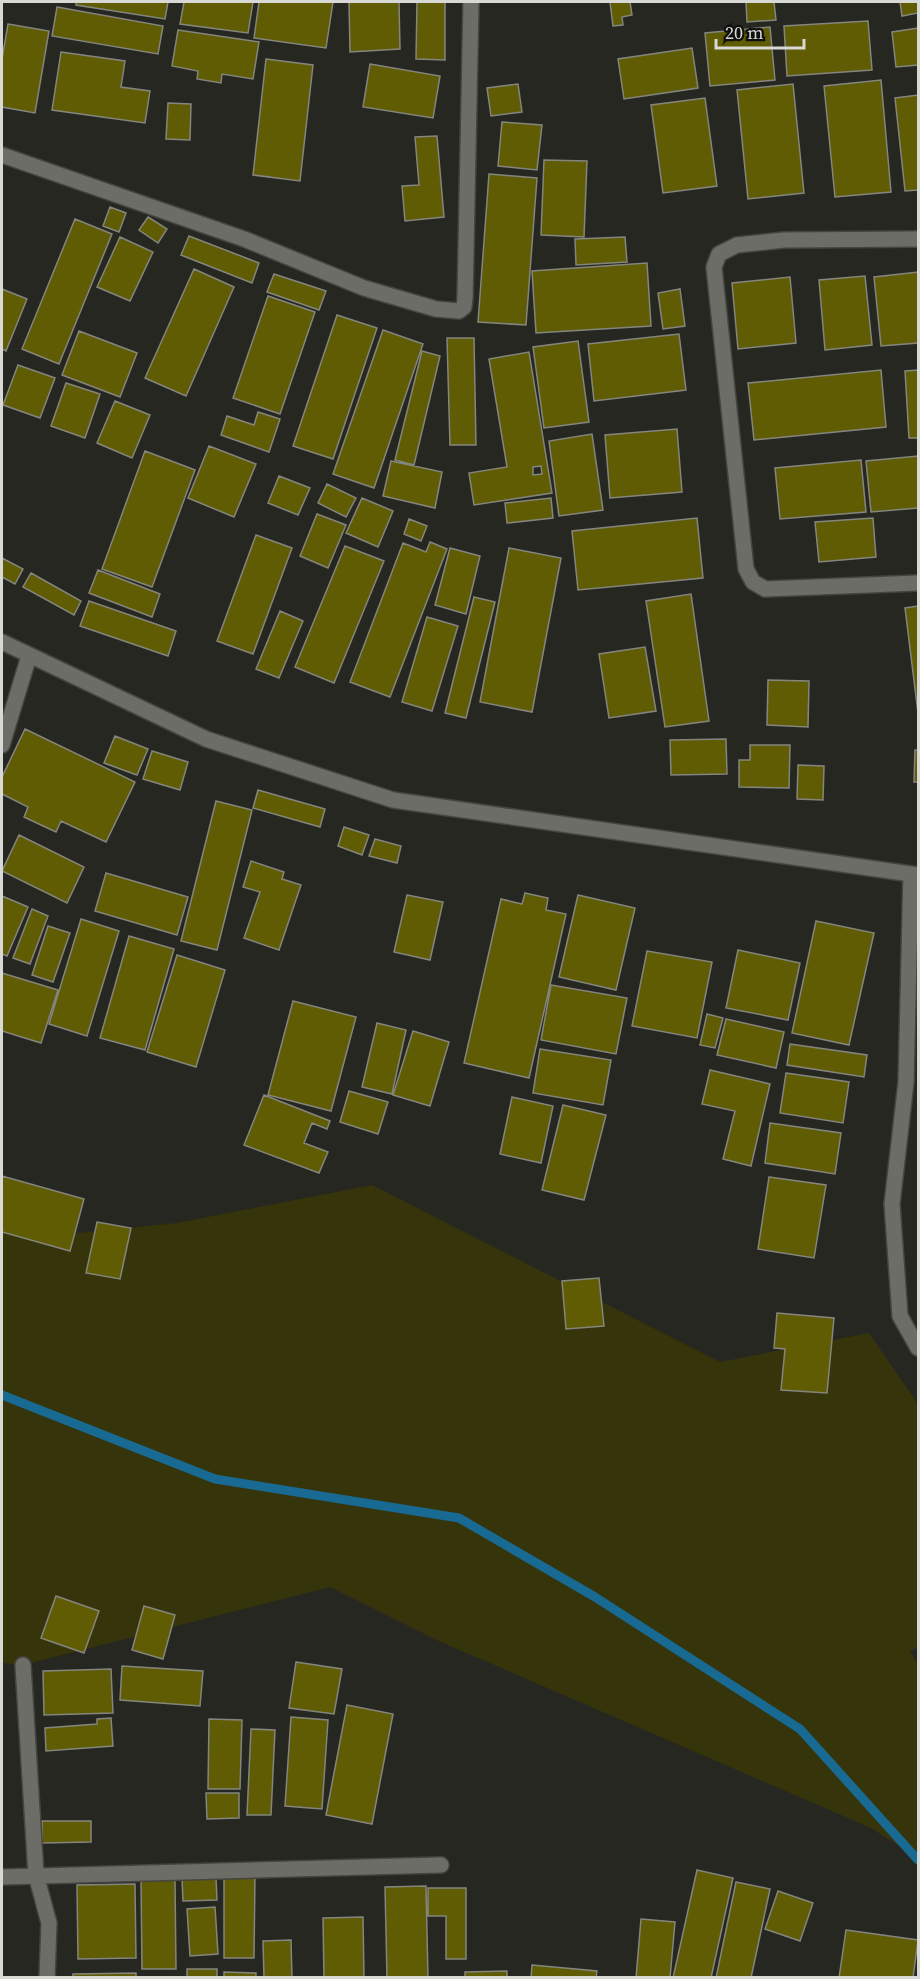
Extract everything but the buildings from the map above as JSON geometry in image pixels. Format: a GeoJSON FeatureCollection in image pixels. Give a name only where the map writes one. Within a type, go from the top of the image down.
{"type":"FeatureCollection","features":[{"type":"Feature","properties":{"kind":"street"},"geometry":{"type":"LineString","coordinates":[[2,155],[244,239],[364,288],[436,309],[459,311],[464,307],[465,298],[471,2]]}},
{"type":"Feature","properties":{"kind":"street"},"geometry":{"type":"LineString","coordinates":[[918,239],[784,240],[737,245],[719,254],[714,267],[746,569],[753,582],[765,589],[918,583]]}},
{"type":"Feature","properties":{"kind":"street"},"geometry":{"type":"LineString","coordinates":[[2,642],[206,739],[393,800],[915,875],[906,1082],[892,1204],[900,1316],[918,1348]]}},
{"type":"Feature","properties":{"kind":"street"},"geometry":{"type":"LineString","coordinates":[[2,745],[29,656]]}},
{"type":"Feature","properties":{"kind":"street"},"geometry":{"type":"LineString","coordinates":[[24,1665],[36,1875],[49,1923],[46,1977]]}},
{"type":"Feature","properties":{"kind":"street"},"geometry":{"type":"LineString","coordinates":[[2,1877],[441,1865]]}},
{"type":"Feature","properties":{"kind":"shaded area"},"geometry":{"type":"Polygon","coordinates":[[[372,1185],[720,1362],[869,1333],[918,1404],[918,1647],[910,1651],[918,1665],[918,1858],[871,1828],[441,1642],[330,1587],[23,1665],[2,1663],[2,1205],[49,1236],[177,1223],[372,1185]]]}},
{"type":"Feature","properties":{"kind":"waterway"},"geometry":{"type":"LineString","coordinates":[[2,1395],[215,1479],[459,1518],[595,1597],[800,1729],[918,1860]]}}]}
